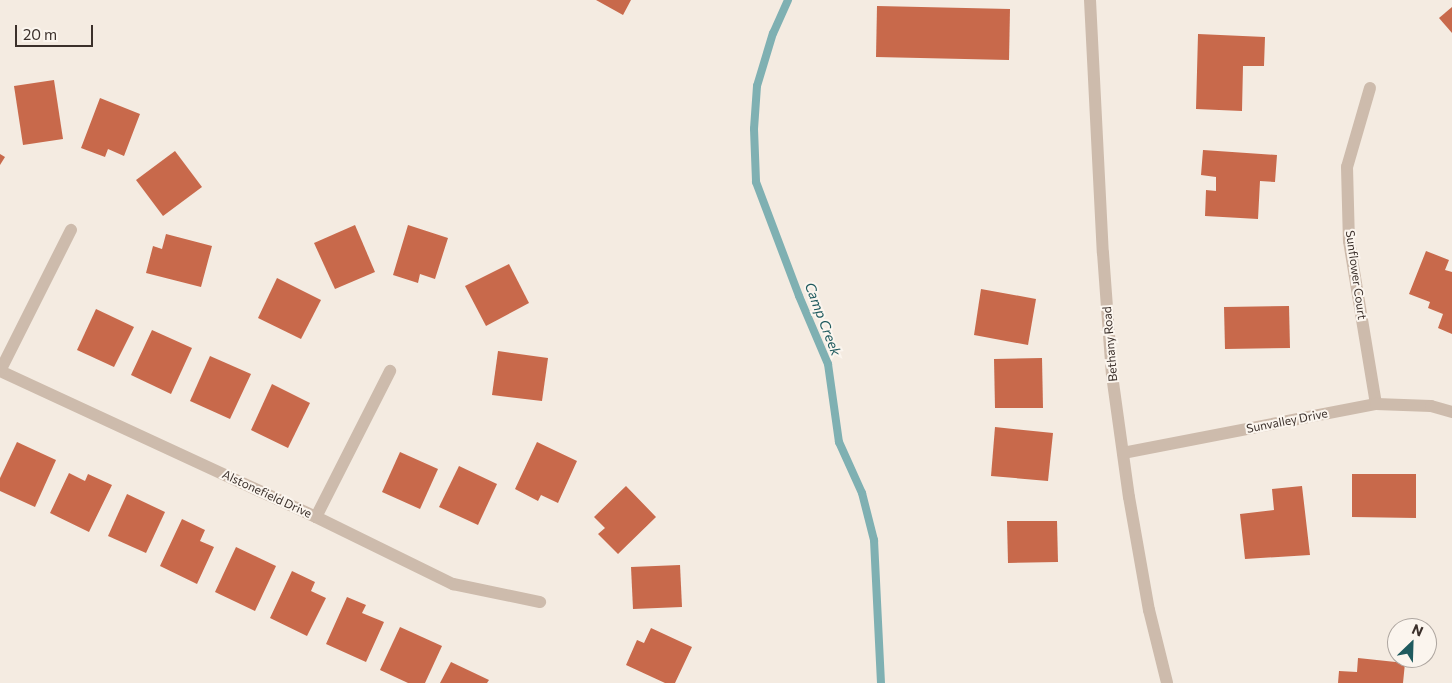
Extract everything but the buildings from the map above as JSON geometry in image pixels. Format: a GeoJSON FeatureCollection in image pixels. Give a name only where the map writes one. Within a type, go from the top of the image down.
{"type":"FeatureCollection","features":[{"type":"Feature","properties":{"kind":"street","name":"Bethany Road"},"geometry":{"type":"LineString","coordinates":[[1090,0],[1103,253],[1112,375],[1149,610],[1167,683]]}},
{"type":"Feature","properties":{"kind":"street","name":"Sunflower Court"},"geometry":{"type":"LineString","coordinates":[[1370,88],[1346,167],[1349,241],[1376,404]]}},
{"type":"Feature","properties":{"kind":"street"},"geometry":{"type":"LineString","coordinates":[[0,371],[71,230]]}},
{"type":"Feature","properties":{"kind":"street","name":"Alstonefield Drive"},"geometry":{"type":"LineString","coordinates":[[0,371],[316,517],[453,584],[540,602]]}},
{"type":"Feature","properties":{"kind":"street"},"geometry":{"type":"LineString","coordinates":[[316,517],[390,371]]}},
{"type":"Feature","properties":{"kind":"street","name":"Sunvalley Drive"},"geometry":{"type":"LineString","coordinates":[[1123,453],[1376,404],[1431,406],[1452,412]]}},
{"type":"Feature","properties":{"kind":"waterway","name":"Camp Creek"},"geometry":{"type":"LineString","coordinates":[[788,0],[773,33],[757,86],[754,129],[756,182],[799,296],[828,364],[839,442],[862,493],[874,540],[881,683]]}}]}
